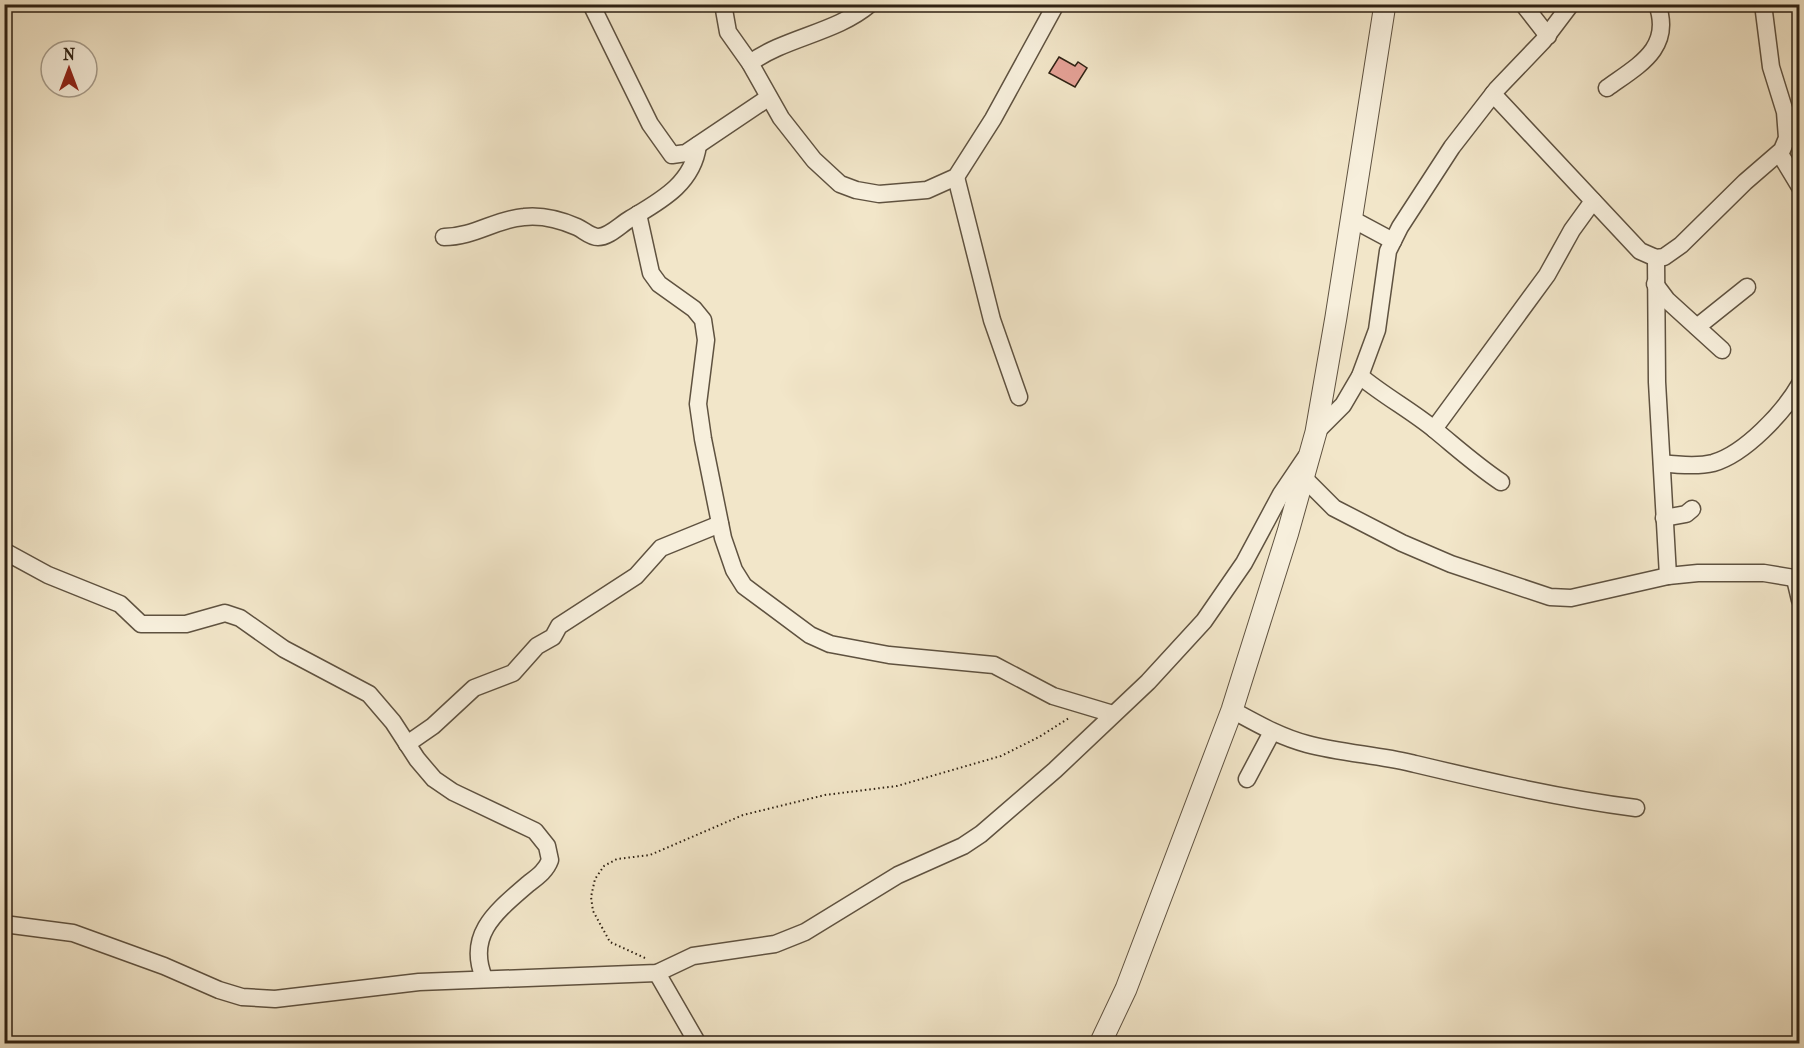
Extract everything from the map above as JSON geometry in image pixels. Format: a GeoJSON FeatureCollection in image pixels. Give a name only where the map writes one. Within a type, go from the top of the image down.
{"type":"FeatureCollection","features":[{"type":"Feature","properties":{"kind":"street"},"geometry":{"type":"LineString","coordinates":[[591,4],[620,66],[661,142],[670,154],[677,156],[698,145],[768,98]]}},
{"type":"Feature","properties":{"kind":"street"},"geometry":{"type":"LineString","coordinates":[[723,4],[728,32],[750,63],[768,98],[814,160],[848,188],[879,194],[905,194],[927,190],[956,177],[993,119],[1056,4]]}},
{"type":"Feature","properties":{"kind":"street"},"geometry":{"type":"LineString","coordinates":[[750,63],[775,48],[848,18],[870,4]]}},
{"type":"Feature","properties":{"kind":"street"},"geometry":{"type":"LineString","coordinates":[[1100,1044],[1126,989],[1232,711],[1313,442],[1352,219],[1384,4]]}},
{"type":"Feature","properties":{"kind":"street"},"geometry":{"type":"LineString","coordinates":[[1523,4],[1548,36]]}},
{"type":"Feature","properties":{"kind":"street"},"geometry":{"type":"LineString","coordinates":[[4,924],[83,937],[242,997],[274,999],[350,988],[484,978],[657,973],[693,956],[775,944],[790,939],[898,875],[963,846],[1008,811],[1148,682],[1204,621],[1244,563],[1281,494],[1313,442],[1343,405],[1360,376],[1377,330],[1383,273],[1393,241],[1434,172],[1493,94],[1548,36],[1571,4]]}},
{"type":"Feature","properties":{"kind":"street"},"geometry":{"type":"LineString","coordinates":[[1607,88],[1628,73],[1660,41],[1663,27],[1657,4]]}},
{"type":"Feature","properties":{"kind":"street"},"geometry":{"type":"LineString","coordinates":[[1493,94],[1640,251],[1656,258],[1664,257],[1695,234],[1744,182],[1780,154],[1787,138],[1782,99],[1771,67],[1763,4]]}},
{"type":"Feature","properties":{"kind":"street"},"geometry":{"type":"LineString","coordinates":[[444,237],[468,235],[508,219],[528,216],[554,219],[599,237],[664,199],[683,180],[695,158],[698,145]]}},
{"type":"Feature","properties":{"kind":"street"},"geometry":{"type":"LineString","coordinates":[[1780,154],[1800,187]]}},
{"type":"Feature","properties":{"kind":"street"},"geometry":{"type":"LineString","coordinates":[[956,177],[992,320],[1019,397]]}},
{"type":"Feature","properties":{"kind":"street"},"geometry":{"type":"LineString","coordinates":[[1434,429],[1547,275],[1572,230],[1593,201]]}},
{"type":"Feature","properties":{"kind":"street"},"geometry":{"type":"LineString","coordinates":[[638,214],[651,273],[660,284],[694,309],[703,320],[706,340],[698,404],[720,524],[732,564],[740,581],[810,635],[830,644],[889,655],[994,664],[1053,696],[1113,714]]}},
{"type":"Feature","properties":{"kind":"street"},"geometry":{"type":"LineString","coordinates":[[1352,219],[1393,241]]}},
{"type":"Feature","properties":{"kind":"street"},"geometry":{"type":"LineString","coordinates":[[1656,258],[1654,284],[1668,576]]}},
{"type":"Feature","properties":{"kind":"street"},"geometry":{"type":"LineString","coordinates":[[1654,284],[1667,300],[1722,350]]}},
{"type":"Feature","properties":{"kind":"street"},"geometry":{"type":"LineString","coordinates":[[1697,327],[1747,287]]}},
{"type":"Feature","properties":{"kind":"street"},"geometry":{"type":"LineString","coordinates":[[1360,376],[1398,406],[1434,429],[1475,465],[1501,482]]}},
{"type":"Feature","properties":{"kind":"street"},"geometry":{"type":"LineString","coordinates":[[1662,464],[1688,466],[1714,463],[1738,449],[1773,420],[1800,384]]}},
{"type":"Feature","properties":{"kind":"street"},"geometry":{"type":"LineString","coordinates":[[1303,477],[1334,508],[1370,528],[1451,564],[1529,592],[1550,597],[1570,598],[1668,576],[1738,573],[1797,579],[1800,600]]}},
{"type":"Feature","properties":{"kind":"street"},"geometry":{"type":"LineString","coordinates":[[1664,518],[1686,514],[1692,509]]}},
{"type":"Feature","properties":{"kind":"street"},"geometry":{"type":"LineString","coordinates":[[407,744],[433,726],[474,688],[513,673],[537,646],[553,637],[559,626],[636,576],[661,548],[720,524]]}},
{"type":"Feature","properties":{"kind":"street"},"geometry":{"type":"LineString","coordinates":[[4,551],[48,575],[120,604],[141,624],[186,624],[225,613],[240,618],[284,649],[369,694],[393,722],[426,770],[443,786],[530,827],[541,837],[549,851],[550,860],[546,868],[504,905],[483,932],[477,955],[484,978]]}},
{"type":"Feature","properties":{"kind":"street"},"geometry":{"type":"LineString","coordinates":[[1232,711],[1272,732],[1308,744],[1392,759],[1467,778],[1566,798],[1636,808]]}},
{"type":"Feature","properties":{"kind":"street"},"geometry":{"type":"LineString","coordinates":[[1247,778],[1272,732]]}},
{"type":"Feature","properties":{"kind":"street"},"geometry":{"type":"LineString","coordinates":[[657,973],[698,1044]]}},
{"type":"Feature","properties":{"kind":"path"},"geometry":{"type":"LineString","coordinates":[[657,973],[652,962],[617,947],[606,938],[599,926],[591,897],[595,879],[604,866],[617,859],[650,855],[743,815],[836,793],[897,786],[1001,756],[1040,737],[1085,707]]}},
{"type":"Feature","properties":{"kind":"building"},"geometry":{"type":"Polygon","coordinates":[[[1059,57],[1075,66],[1078,62],[1087,68],[1075,87],[1049,73],[1059,57]]]}}]}
